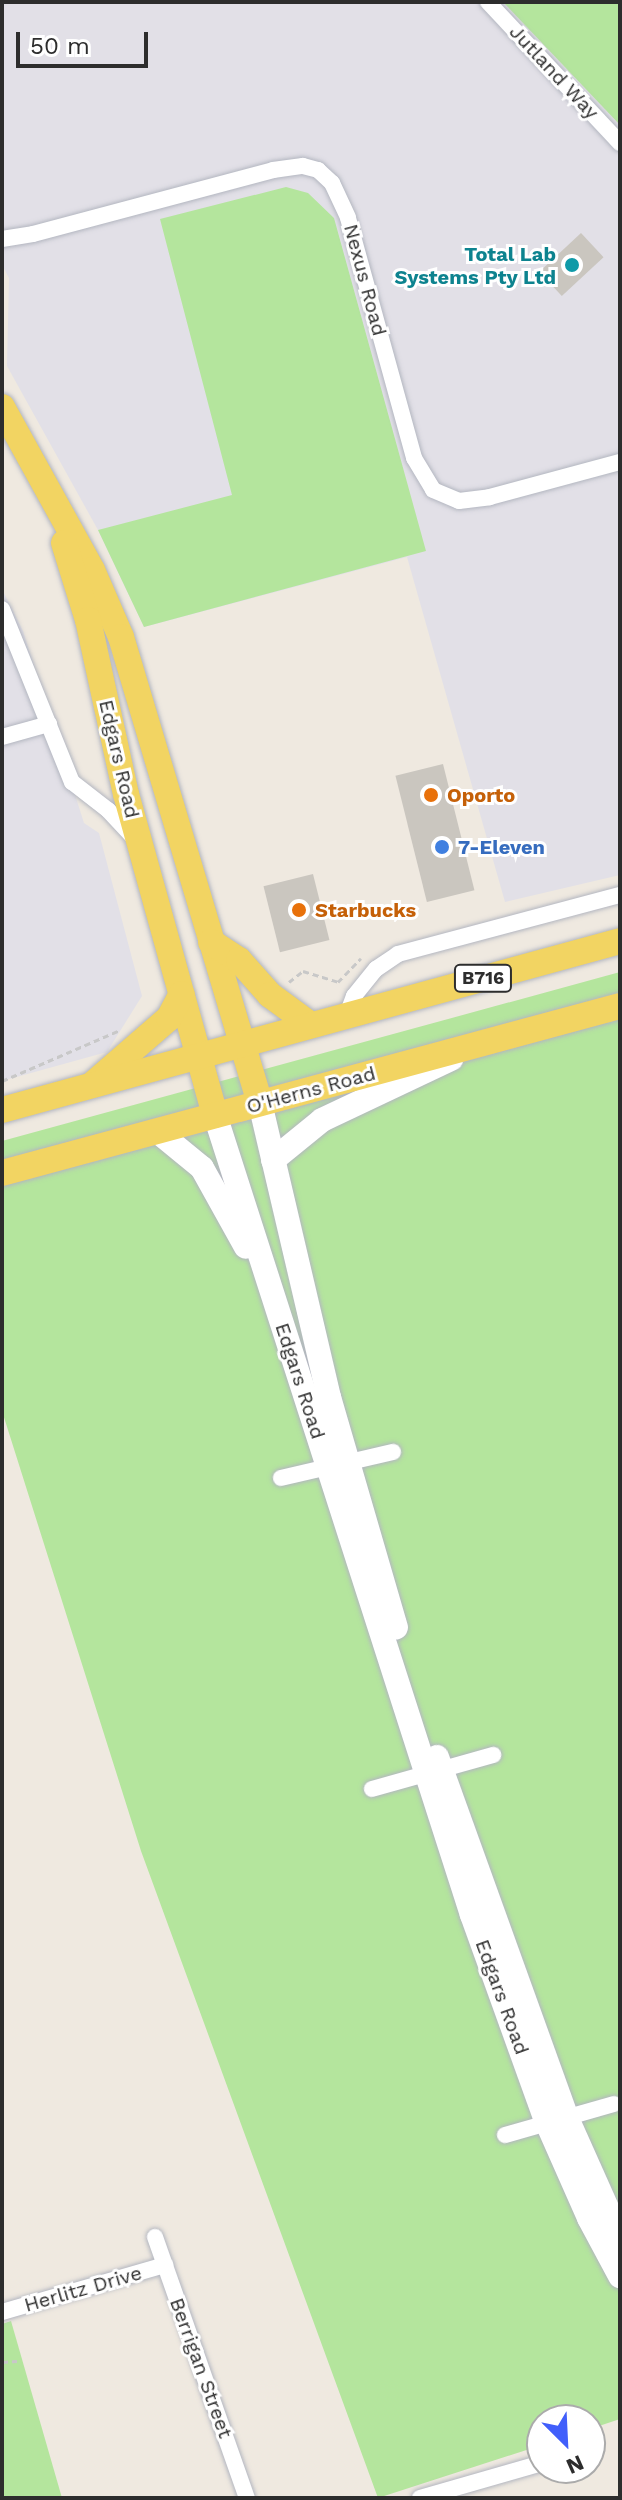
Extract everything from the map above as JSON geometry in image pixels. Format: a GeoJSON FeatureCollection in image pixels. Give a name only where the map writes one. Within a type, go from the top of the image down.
{"type":"FeatureCollection","features":[{"type":"Feature","properties":{"kind":"main road","name":"Edgars Road"},"geometry":{"type":"LineString","coordinates":[[2,407],[92,570],[121,637],[260,1103],[338,1464]]}},
{"type":"Feature","properties":{"kind":"main road","name":"Edgars Road"},"geometry":{"type":"LineString","coordinates":[[37,468],[88,620],[141,844],[215,1115],[272,1291],[338,1464],[434,1772],[472,1915],[557,2121],[589,2218],[620,2276]]}},
{"type":"Feature","properties":{"kind":"main road","name":"B716"},"geometry":{"type":"LineString","coordinates":[[2,1110],[620,941]]}},
{"type":"Feature","properties":{"kind":"main road"},"geometry":{"type":"LineString","coordinates":[[211,942],[239,960],[270,995],[311,1025]]}},
{"type":"Feature","properties":{"kind":"main road"},"geometry":{"type":"LineString","coordinates":[[91,1086],[169,1018],[182,994]]}},
{"type":"Feature","properties":{"kind":"main road","name":"O'Herns Road"},"geometry":{"type":"LineString","coordinates":[[2,1173],[620,1006]]}},
{"type":"Feature","properties":{"kind":"main road"},"geometry":{"type":"LineString","coordinates":[[273,1160],[322,1120],[490,1041]]}},
{"type":"Feature","properties":{"kind":"main road"},"geometry":{"type":"LineString","coordinates":[[157,1131],[202,1168],[272,1291]]}},
{"type":"Feature","properties":{"kind":"main road","name":"Edgars Road"},"geometry":{"type":"LineString","coordinates":[[557,2121],[620,2237]]}},
{"type":"Feature","properties":{"kind":"street","name":"Jutland Way"},"geometry":{"type":"LineString","coordinates":[[488,2],[620,143]]}},
{"type":"Feature","properties":{"kind":"street","name":"Nexus Road"},"geometry":{"type":"LineString","coordinates":[[2,239],[33,234],[273,170],[303,166],[318,170],[332,183],[348,218],[414,458],[433,490],[459,501],[490,497],[620,462]]}},
{"type":"Feature","properties":{"kind":"street","name":"Nexus Road"},"geometry":{"type":"LineString","coordinates":[[2,248],[33,234]]}},
{"type":"Feature","properties":{"kind":"street"},"geometry":{"type":"LineString","coordinates":[[2,609],[77,789],[108,810],[141,844]]}},
{"type":"Feature","properties":{"kind":"street"},"geometry":{"type":"LineString","coordinates":[[2,737],[49,724]]}},
{"type":"Feature","properties":{"kind":"street"},"geometry":{"type":"LineString","coordinates":[[347,1015],[354,996],[376,969],[398,954],[620,895]]}},
{"type":"Feature","properties":{"kind":"street"},"geometry":{"type":"LineString","coordinates":[[281,1478],[393,1452]]}},
{"type":"Feature","properties":{"kind":"street"},"geometry":{"type":"LineString","coordinates":[[372,1789],[493,1755]]}},
{"type":"Feature","properties":{"kind":"street"},"geometry":{"type":"LineString","coordinates":[[505,2135],[614,2104]]}},
{"type":"Feature","properties":{"kind":"street","name":"Berrigan Street"},"geometry":{"type":"LineString","coordinates":[[155,2237],[247,2498]]}},
{"type":"Feature","properties":{"kind":"street","name":"Herlitz Drive"},"geometry":{"type":"LineString","coordinates":[[2,2312],[165,2265]]}},
{"type":"Feature","properties":{"kind":"street"},"geometry":{"type":"LineString","coordinates":[[420,2498],[526,2468]]}},
{"type":"Feature","properties":{"kind":"path"},"geometry":{"type":"LineString","coordinates":[[270,995],[303,971],[338,982],[363,956],[376,969]]}},
{"type":"Feature","properties":{"kind":"path"},"geometry":{"type":"LineString","coordinates":[[2,1081],[99,1042],[125,1027]]}},
{"type":"Feature","properties":{"kind":"path"},"geometry":{"type":"LineString","coordinates":[[2,2362],[17,2361]]}},
{"type":"Feature","properties":{"kind":"shaded area"},"geometry":{"type":"Polygon","coordinates":[[[2,2],[503,2],[620,125],[620,875],[505,902],[407,557],[144,627],[98,530],[7,366],[9,278],[2,265],[2,2]]]}},
{"type":"Feature","properties":{"kind":"shaded area"},"geometry":{"type":"Polygon","coordinates":[[[2,589],[23,631],[84,823],[99,833],[142,996],[107,1052],[2,1081],[2,589]]]}},
{"type":"Feature","properties":{"kind":"green space"},"geometry":{"type":"Polygon","coordinates":[[[503,2],[620,2],[620,125],[503,2]]]}},
{"type":"Feature","properties":{"kind":"green space"},"geometry":{"type":"Polygon","coordinates":[[[286,187],[308,193],[334,218],[426,551],[144,627],[98,530],[232,495],[160,219],[286,187]]]}},
{"type":"Feature","properties":{"kind":"green space"},"geometry":{"type":"Polygon","coordinates":[[[620,972],[620,2419],[606,2424],[606,2404],[526,2404],[526,2450],[378,2498],[141,1851],[2,1411],[2,1141],[620,972]]]}},
{"type":"Feature","properties":{"kind":"green space"},"geometry":{"type":"Polygon","coordinates":[[[11,2321],[62,2498],[2,2498],[2,2324],[11,2321]]]}},
{"type":"Feature","properties":{"kind":"building","name":"Total Lab Systems Pty Ltd"},"geometry":{"type":"Polygon","coordinates":[[[581,233],[604,257],[562,296],[539,272],[581,233]]]}},
{"type":"Feature","properties":{"kind":"building"},"geometry":{"type":"Polygon","coordinates":[[[443,764],[474,890],[427,902],[395,776],[443,764]]]}},
{"type":"Feature","properties":{"kind":"building"},"geometry":{"type":"Polygon","coordinates":[[[313,874],[329,940],[280,952],[264,886],[313,874]]]}},
{"type":"Feature","properties":{"kind":"place","name":"Total Lab Systems Pty Ltd"},"geometry":{"type":"Point","coordinates":[572,265]}},
{"type":"Feature","properties":{"kind":"place","name":"Oporto"},"geometry":{"type":"Point","coordinates":[431,795]}},
{"type":"Feature","properties":{"kind":"place","name":"7-Eleven"},"geometry":{"type":"Point","coordinates":[442,847]}},
{"type":"Feature","properties":{"kind":"place","name":"Starbucks"},"geometry":{"type":"Point","coordinates":[299,910]}}]}
